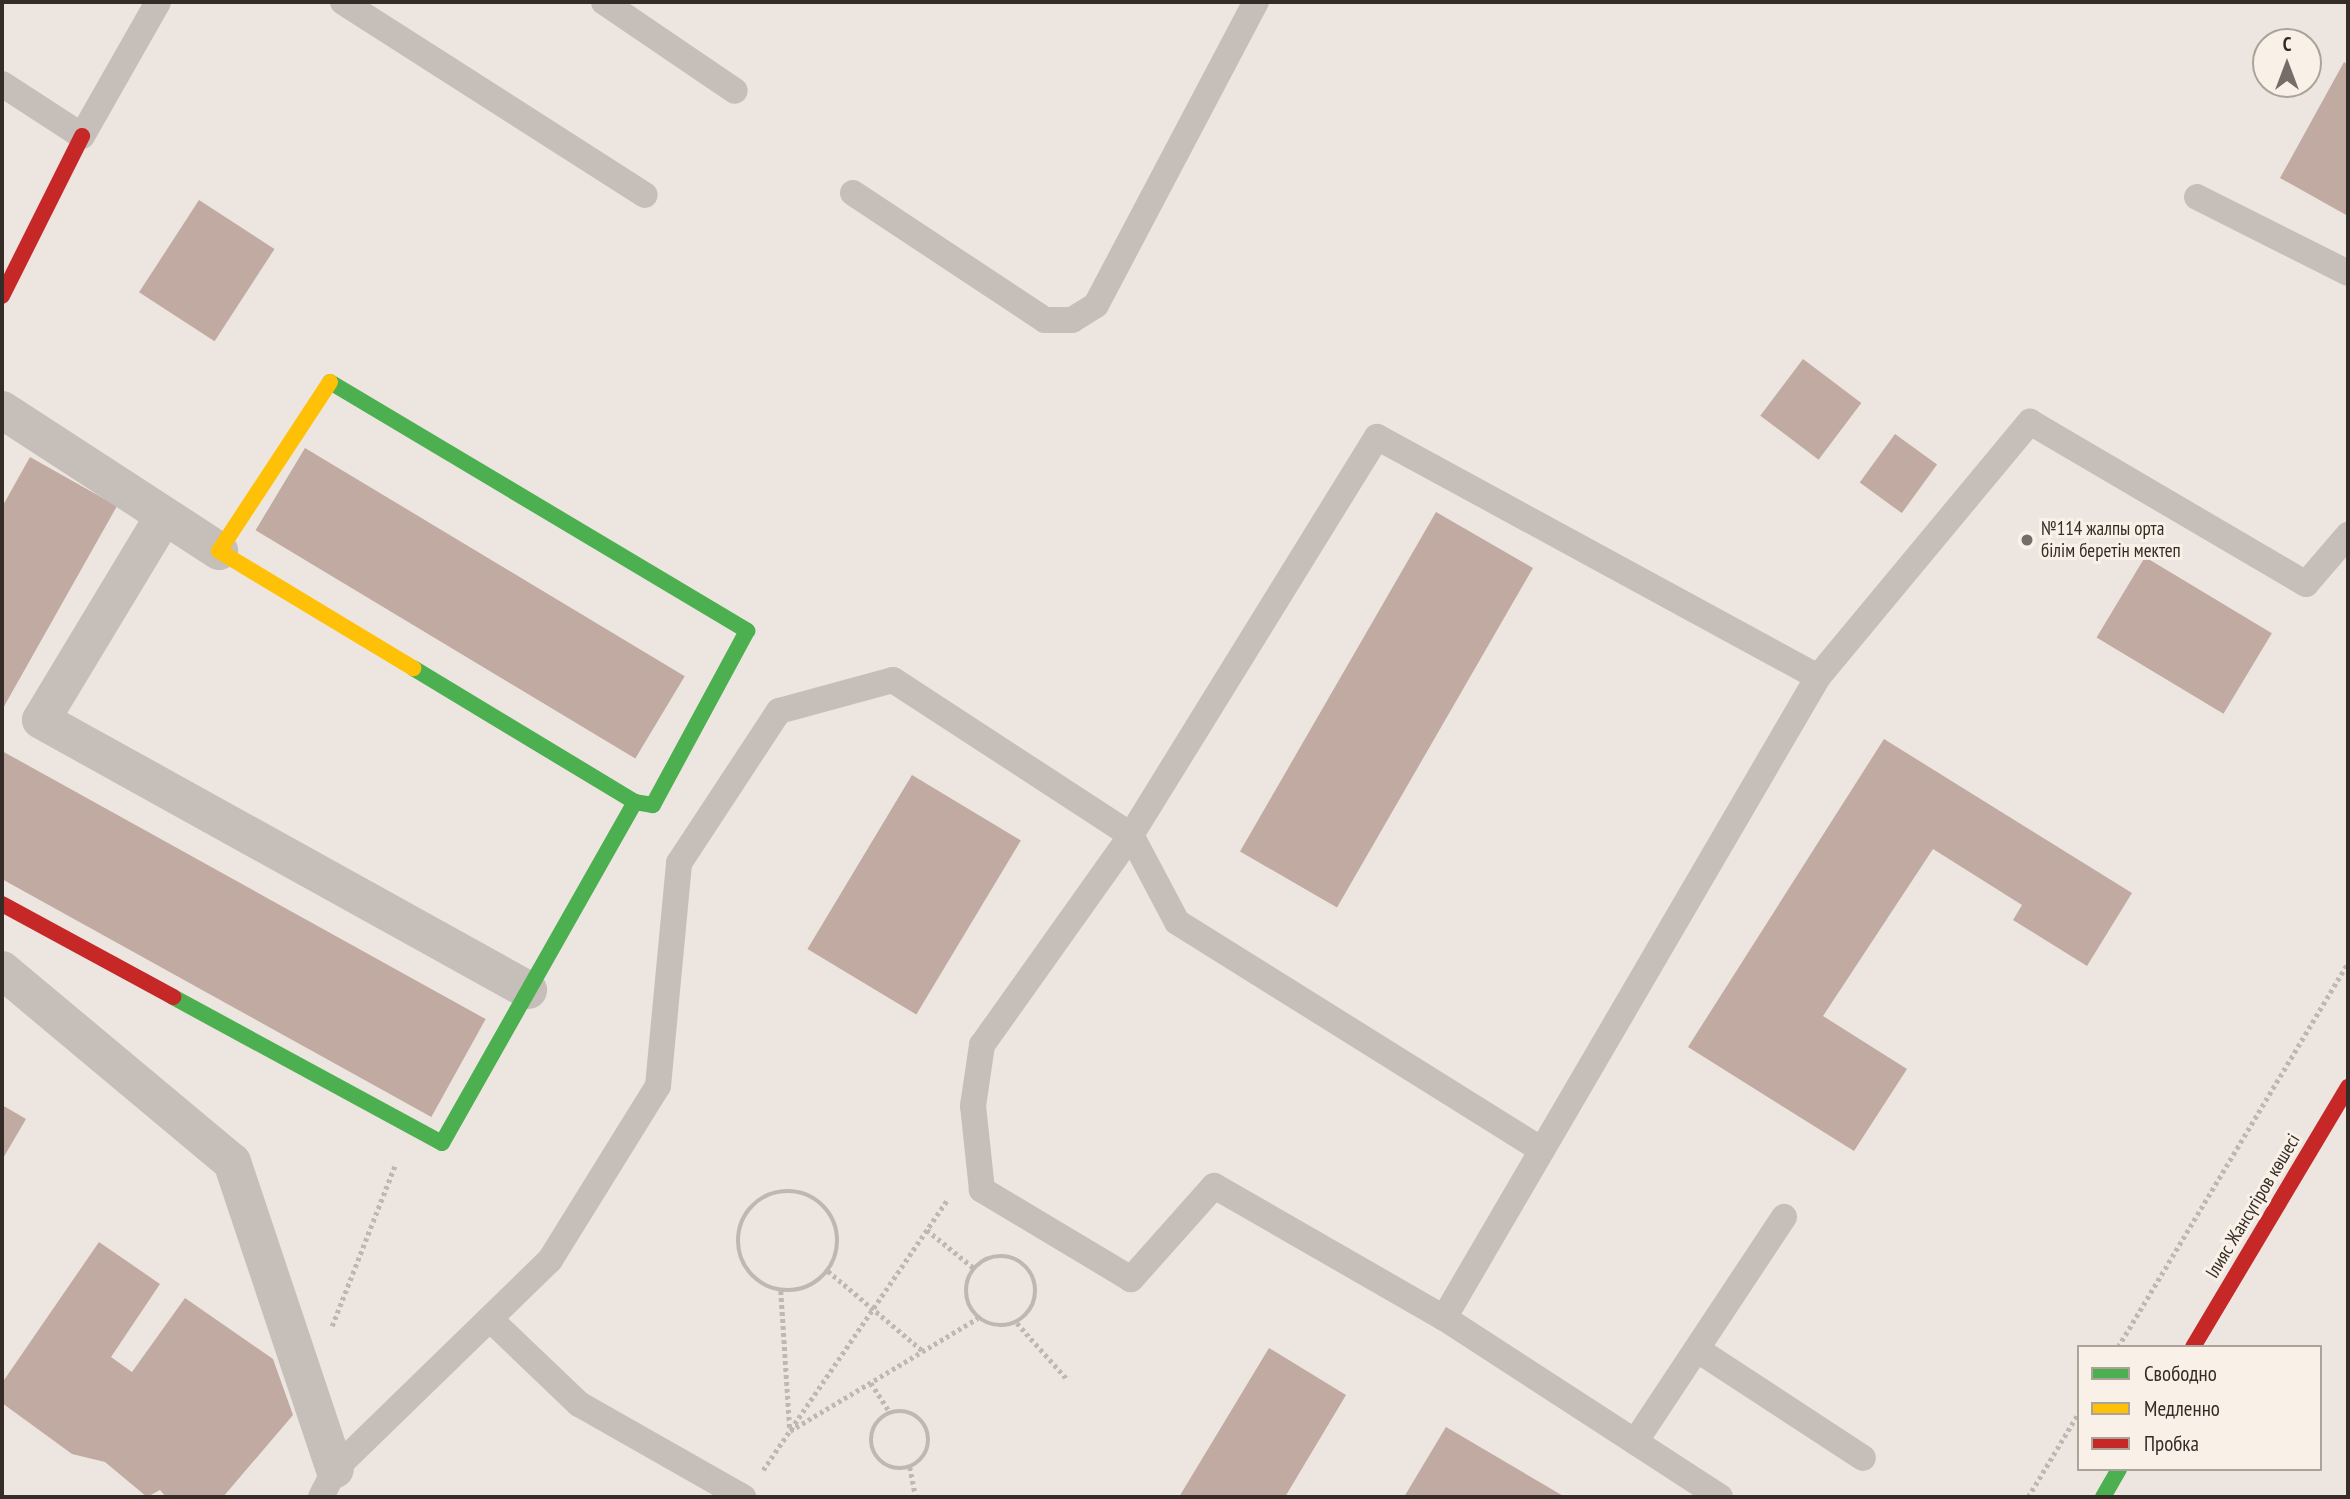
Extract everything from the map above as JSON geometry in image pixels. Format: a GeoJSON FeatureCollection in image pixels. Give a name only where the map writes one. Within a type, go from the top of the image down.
{"type":"FeatureCollection","features":[{"type":"Feature","properties":{"kind":"street"},"geometry":{"type":"LineString","coordinates":[[2,296],[10,256],[82,136]]}},
{"type":"Feature","properties":{"kind":"street"},"geometry":{"type":"LineString","coordinates":[[2,410],[219,551],[635,802],[653,805],[747,631],[330,382],[219,551]]}},
{"type":"Feature","properties":{"kind":"street"},"geometry":{"type":"LineString","coordinates":[[164,516],[41,720],[528,990]]}},
{"type":"Feature","properties":{"kind":"street"},"geometry":{"type":"LineString","coordinates":[[2,904],[442,1143],[635,802]]}},
{"type":"Feature","properties":{"kind":"street"},"geometry":{"type":"LineString","coordinates":[[2,970],[232,1162],[306,1392],[328,1483]]}},
{"type":"Feature","properties":{"kind":"street","name":"Ілияс Жансүгіров көшесі"},"geometry":{"type":"LineString","coordinates":[[2194,1345],[2348,1087]]}},
{"type":"Feature","properties":{"kind":"street"},"geometry":{"type":"LineString","coordinates":[[2103,1497],[2118,1471]]}},
{"type":"Feature","properties":{"kind":"lane"},"geometry":{"type":"LineString","coordinates":[[2,83],[82,136],[158,2]]}},
{"type":"Feature","properties":{"kind":"lane"},"geometry":{"type":"LineString","coordinates":[[343,2],[645,195]]}},
{"type":"Feature","properties":{"kind":"lane"},"geometry":{"type":"LineString","coordinates":[[604,2],[735,90]]}},
{"type":"Feature","properties":{"kind":"lane"},"geometry":{"type":"LineString","coordinates":[[853,193],[1045,320],[1072,320],[1096,305],[1244,6]]}},
{"type":"Feature","properties":{"kind":"lane"},"geometry":{"type":"LineString","coordinates":[[2197,197],[2348,273]]}},
{"type":"Feature","properties":{"kind":"lane"},"geometry":{"type":"LineString","coordinates":[[1444,1318],[1818,677],[2030,422],[2306,584],[2348,535]]}},
{"type":"Feature","properties":{"kind":"lane"},"geometry":{"type":"LineString","coordinates":[[1720,1497],[1444,1318],[1214,1186],[1131,1279],[982,1190],[973,1106],[982,1045],[1131,835],[1377,437],[1818,677]]}},
{"type":"Feature","properties":{"kind":"lane"},"geometry":{"type":"LineString","coordinates":[[328,1483],[550,1260],[658,1086],[679,863],[779,711],[893,680],[1131,835],[1177,922],[1542,1150]]}},
{"type":"Feature","properties":{"kind":"lane"},"geometry":{"type":"LineString","coordinates":[[1635,1442],[1784,1217]]}},
{"type":"Feature","properties":{"kind":"lane"},"geometry":{"type":"LineString","coordinates":[[490,1319],[579,1404],[715,1490],[743,1497]]}},
{"type":"Feature","properties":{"kind":"lane"},"geometry":{"type":"LineString","coordinates":[[1698,1350],[1863,1458]]}},
{"type":"Feature","properties":{"kind":"path"},"geometry":{"type":"LineString","coordinates":[[2119,1345],[2348,962]]}},
{"type":"Feature","properties":{"kind":"path"},"geometry":{"type":"LineString","coordinates":[[306,1392],[410,1125]]}},
{"type":"Feature","properties":{"kind":"path"},"geometry":{"type":"LineString","coordinates":[[760,1475],[978,1155]]}},
{"type":"Feature","properties":{"kind":"path"},"geometry":{"type":"LineString","coordinates":[[794,1191],[825,1207],[838,1238],[828,1271],[799,1290],[781,1291],[751,1276],[737,1244],[739,1226],[760,1198],[794,1191]]}},
{"type":"Feature","properties":{"kind":"path"},"geometry":{"type":"LineString","coordinates":[[927,1230],[974,1268]]}},
{"type":"Feature","properties":{"kind":"path"},"geometry":{"type":"LineString","coordinates":[[1012,1257],[1033,1274],[1035,1301],[1017,1322],[990,1325],[978,1318],[965,1294],[974,1268],[985,1259],[1012,1257]]}},
{"type":"Feature","properties":{"kind":"path"},"geometry":{"type":"LineString","coordinates":[[828,1271],[875,1306],[923,1351]]}},
{"type":"Feature","properties":{"kind":"path"},"geometry":{"type":"LineString","coordinates":[[781,1291],[790,1431]]}},
{"type":"Feature","properties":{"kind":"path"},"geometry":{"type":"LineString","coordinates":[[790,1431],[978,1318]]}},
{"type":"Feature","properties":{"kind":"path"},"geometry":{"type":"LineString","coordinates":[[1017,1322],[1067,1379]]}},
{"type":"Feature","properties":{"kind":"path"},"geometry":{"type":"LineString","coordinates":[[871,1382],[890,1412]]}},
{"type":"Feature","properties":{"kind":"path"},"geometry":{"type":"LineString","coordinates":[[890,1412],[915,1414],[925,1423],[928,1448],[910,1467],[884,1464],[871,1443],[872,1430],[890,1412]]}},
{"type":"Feature","properties":{"kind":"path"},"geometry":{"type":"LineString","coordinates":[[2028,1497],[2077,1415]]}},
{"type":"Feature","properties":{"kind":"path"},"geometry":{"type":"LineString","coordinates":[[910,1467],[916,1497]]}},
{"type":"Feature","properties":{"kind":"building"},"geometry":{"type":"Polygon","coordinates":[[[2344,62],[2348,65],[2348,216],[2280,178],[2344,62]]]}},
{"type":"Feature","properties":{"kind":"building"},"geometry":{"type":"Polygon","coordinates":[[[199,200],[274,249],[215,341],[139,292],[199,200]]]}},
{"type":"Feature","properties":{"kind":"building"},"geometry":{"type":"Polygon","coordinates":[[[1803,359],[1861,403],[1819,460],[1760,416],[1803,359]]]}},
{"type":"Feature","properties":{"kind":"building"},"geometry":{"type":"Polygon","coordinates":[[[1895,434],[1937,465],[1902,513],[1860,483],[1895,434]]]}},
{"type":"Feature","properties":{"kind":"building"},"geometry":{"type":"Polygon","coordinates":[[[305,448],[685,676],[635,758],[256,530],[305,448]]]}},
{"type":"Feature","properties":{"kind":"building"},"geometry":{"type":"Polygon","coordinates":[[[30,457],[117,506],[2,710],[2,507],[30,457]]]}},
{"type":"Feature","properties":{"kind":"building"},"geometry":{"type":"Polygon","coordinates":[[[1436,512],[1533,568],[1337,907],[1240,851],[1436,512]]]}},
{"type":"Feature","properties":{"kind":"building"},"geometry":{"type":"Polygon","coordinates":[[[2145,557],[2272,633],[2223,714],[2097,638],[2145,557]]]}},
{"type":"Feature","properties":{"kind":"building"},"geometry":{"type":"Polygon","coordinates":[[[1884,739],[2132,893],[2087,966],[2013,920],[2022,905],[1933,849],[1823,1016],[1907,1069],[1854,1151],[1688,1047],[1884,739]]]}},
{"type":"Feature","properties":{"kind":"building"},"geometry":{"type":"Polygon","coordinates":[[[2,751],[486,1019],[431,1117],[2,879],[2,751]]]}},
{"type":"Feature","properties":{"kind":"building"},"geometry":{"type":"Polygon","coordinates":[[[912,775],[1021,840],[916,1014],[807,949],[912,775]]]}},
{"type":"Feature","properties":{"kind":"building"},"geometry":{"type":"Polygon","coordinates":[[[2,1105],[26,1119],[2,1160],[2,1105]]]}},
{"type":"Feature","properties":{"kind":"building"},"geometry":{"type":"Polygon","coordinates":[[[99,1242],[160,1284],[111,1357],[132,1372],[185,1298],[273,1359],[293,1415],[223,1497],[166,1497],[160,1490],[147,1497],[105,1462],[72,1454],[2,1403],[2,1383],[99,1242]]]}},
{"type":"Feature","properties":{"kind":"building"},"geometry":{"type":"Polygon","coordinates":[[[1269,1348],[1346,1395],[1285,1497],[1179,1497],[1269,1348]]]}},
{"type":"Feature","properties":{"kind":"building"},"geometry":{"type":"Polygon","coordinates":[[[1446,1427],[1565,1497],[1404,1497],[1446,1427]]]}},
{"type":"Feature","properties":{"kind":"traffic: fast"},"geometry":{"type":"LineString","coordinates":[[330,382],[747,631],[653,805],[635,802],[413,668]]}},
{"type":"Feature","properties":{"kind":"traffic: fast"},"geometry":{"type":"LineString","coordinates":[[173,997],[442,1143],[635,802]]}},
{"type":"Feature","properties":{"kind":"traffic: fast"},"geometry":{"type":"LineString","coordinates":[[2103,1497],[2118,1471]]}},
{"type":"Feature","properties":{"kind":"traffic: slow"},"geometry":{"type":"LineString","coordinates":[[330,382],[219,551],[413,668]]}},
{"type":"Feature","properties":{"kind":"traffic: jam"},"geometry":{"type":"LineString","coordinates":[[2,296],[82,136]]}},
{"type":"Feature","properties":{"kind":"traffic: jam"},"geometry":{"type":"LineString","coordinates":[[2,904],[173,997]]}},
{"type":"Feature","properties":{"kind":"traffic: jam"},"geometry":{"type":"LineString","coordinates":[[2194,1345],[2348,1087]]}},
{"type":"Feature","properties":{"kind":"place","name":"№114 жалпы орта білім беретін мектеп"},"geometry":{"type":"Point","coordinates":[2027,540]}}]}
